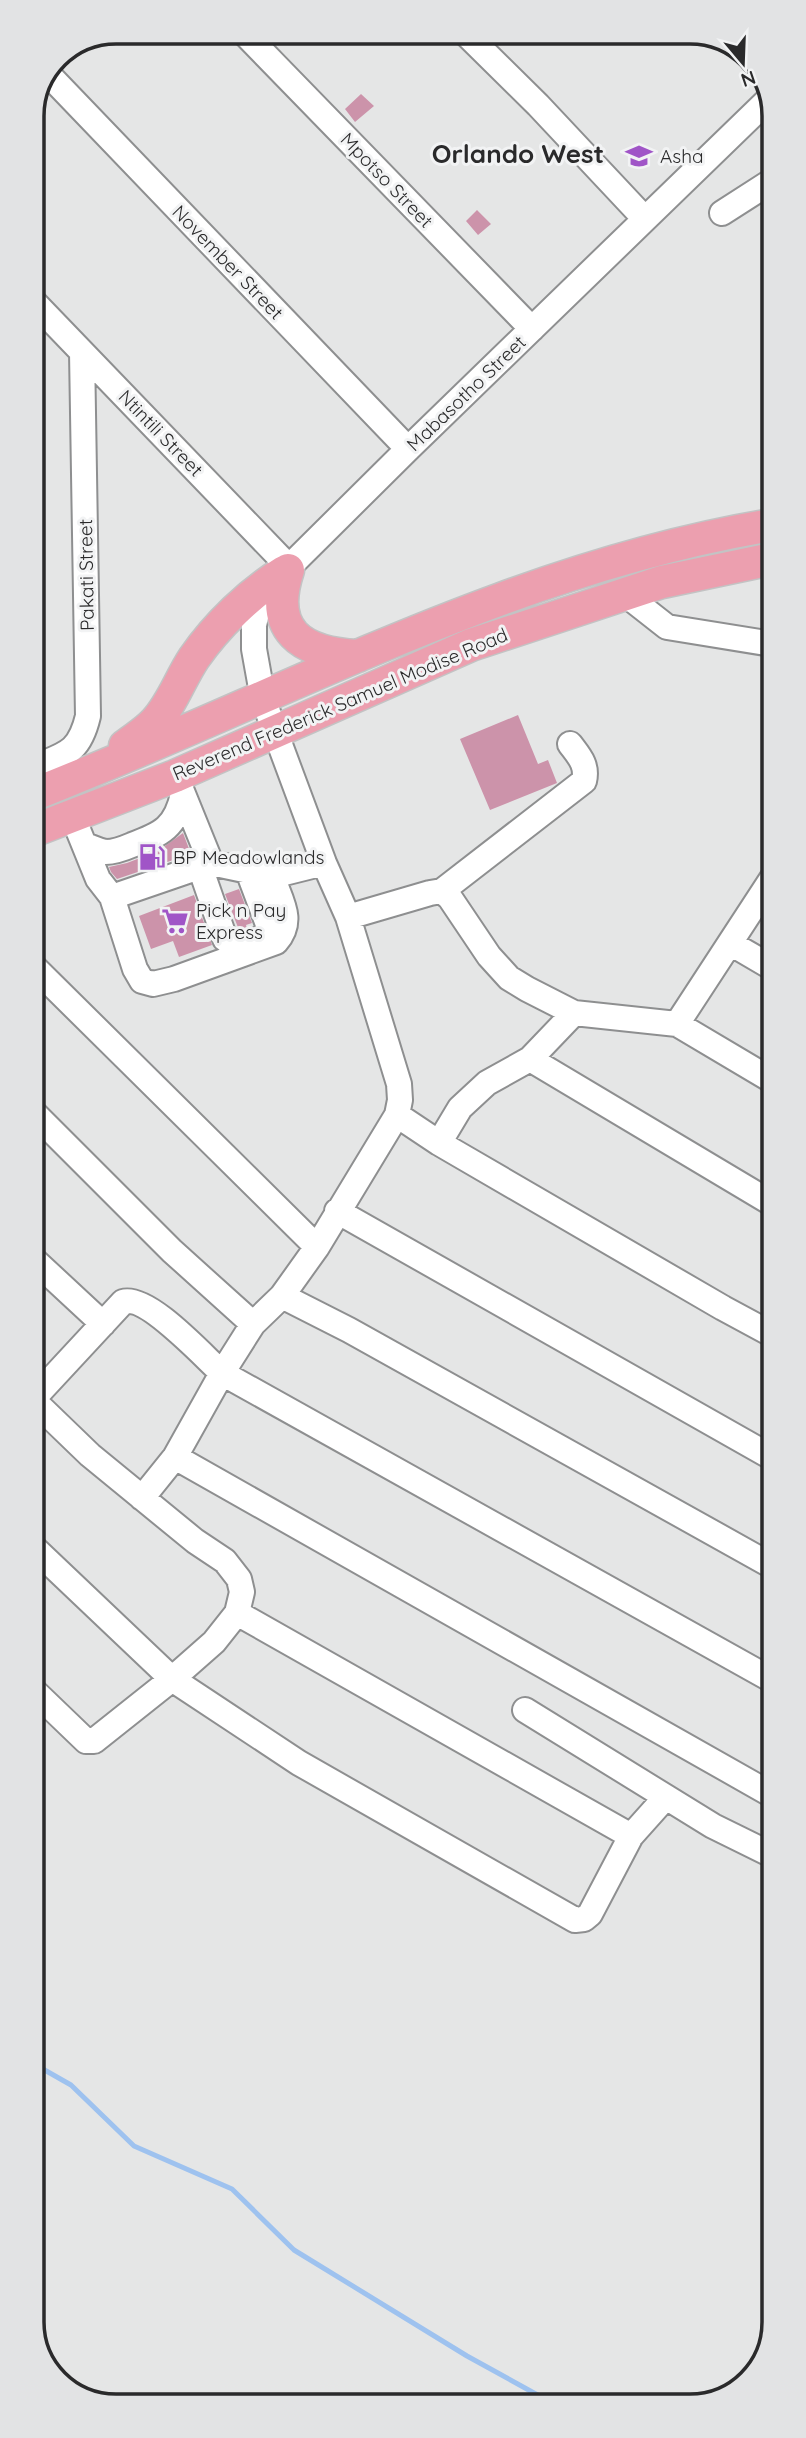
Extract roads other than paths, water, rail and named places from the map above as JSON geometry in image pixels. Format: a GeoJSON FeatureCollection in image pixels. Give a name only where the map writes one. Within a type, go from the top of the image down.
{"type":"FeatureCollection","features":[{"type":"Feature","properties":{"kind":"main road","name":"Reverend Frederick Samuel Modise Road"},"geometry":{"type":"LineString","coordinates":[[44,790],[457,614],[598,565],[675,545],[762,527]]}},
{"type":"Feature","properties":{"kind":"main road","name":"Reverend Frederick Samuel Modise Road"},"geometry":{"type":"LineString","coordinates":[[44,826],[72,815],[179,785],[274,732],[471,645],[662,582],[762,560]]}},
{"type":"Feature","properties":{"kind":"main road"},"geometry":{"type":"LineString","coordinates":[[287,570],[282,605],[292,634],[308,647],[321,652],[358,657]]}},
{"type":"Feature","properties":{"kind":"main road"},"geometry":{"type":"LineString","coordinates":[[87,774],[152,725],[197,655],[214,634],[257,590],[287,570]]}},
{"type":"Feature","properties":{"kind":"street","name":"Mpotso Street"},"geometry":{"type":"LineString","coordinates":[[255,44],[532,329]]}},
{"type":"Feature","properties":{"kind":"street"},"geometry":{"type":"LineString","coordinates":[[476,44],[538,105],[645,219]]}},
{"type":"Feature","properties":{"kind":"street","name":"November Street"},"geometry":{"type":"LineString","coordinates":[[54,80],[408,449]]}},
{"type":"Feature","properties":{"kind":"street","name":"Mabasotho Street"},"geometry":{"type":"LineString","coordinates":[[397,1115],[399,1084],[348,917],[324,863],[263,698],[254,649],[254,625],[259,604],[287,570],[408,449],[645,219],[762,112]]}},
{"type":"Feature","properties":{"kind":"street"},"geometry":{"type":"LineString","coordinates":[[722,213],[762,187]]}},
{"type":"Feature","properties":{"kind":"street","name":"Ntintili Street"},"geometry":{"type":"LineString","coordinates":[[44,312],[287,570]]}},
{"type":"Feature","properties":{"kind":"street","name":"Pakati Street"},"geometry":{"type":"LineString","coordinates":[[44,763],[73,751],[88,716],[82,352]]}},
{"type":"Feature","properties":{"kind":"street"},"geometry":{"type":"LineString","coordinates":[[625,594],[667,627],[762,642]]}},
{"type":"Feature","properties":{"kind":"street"},"geometry":{"type":"LineString","coordinates":[[348,917],[442,891],[584,781],[586,773],[583,763],[569,744]]}},
{"type":"Feature","properties":{"kind":"street"},"geometry":{"type":"LineString","coordinates":[[85,845],[107,852],[129,847],[160,834],[172,823],[180,810],[179,785]]}},
{"type":"Feature","properties":{"kind":"street"},"geometry":{"type":"LineString","coordinates":[[179,785],[225,939],[236,945],[260,939],[267,934],[269,927],[248,871]]}},
{"type":"Feature","properties":{"kind":"street"},"geometry":{"type":"LineString","coordinates":[[72,815],[98,879],[112,897],[135,969],[142,981],[153,984],[174,979],[276,942],[285,931],[287,920],[272,876]]}},
{"type":"Feature","properties":{"kind":"street"},"geometry":{"type":"LineString","coordinates":[[112,897],[205,865],[272,876],[324,863]]}},
{"type":"Feature","properties":{"kind":"street"},"geometry":{"type":"LineString","coordinates":[[442,891],[450,898],[489,956],[509,978],[527,989],[574,1013],[677,1024],[762,1074]]}},
{"type":"Feature","properties":{"kind":"street"},"geometry":{"type":"LineString","coordinates":[[677,1024],[762,894]]}},
{"type":"Feature","properties":{"kind":"street"},"geometry":{"type":"LineString","coordinates":[[730,943],[762,962]]}},
{"type":"Feature","properties":{"kind":"street"},"geometry":{"type":"LineString","coordinates":[[44,977],[317,1247]]}},
{"type":"Feature","properties":{"kind":"street"},"geometry":{"type":"LineString","coordinates":[[439,1143],[460,1108],[487,1083],[530,1059],[574,1013]]}},
{"type":"Feature","properties":{"kind":"street"},"geometry":{"type":"LineString","coordinates":[[530,1059],[762,1197]]}},
{"type":"Feature","properties":{"kind":"street"},"geometry":{"type":"LineString","coordinates":[[142,1498],[175,1457],[253,1324],[282,1296],[317,1247],[397,1115],[439,1143],[762,1329]]}},
{"type":"Feature","properties":{"kind":"street"},"geometry":{"type":"LineString","coordinates":[[44,1123],[172,1251],[253,1324]]}},
{"type":"Feature","properties":{"kind":"street"},"geometry":{"type":"LineString","coordinates":[[337,1211],[762,1451]]}},
{"type":"Feature","properties":{"kind":"street"},"geometry":{"type":"LineString","coordinates":[[44,1269],[103,1324]]}},
{"type":"Feature","properties":{"kind":"street"},"geometry":{"type":"LineString","coordinates":[[282,1296],[349,1330],[762,1560]]}},
{"type":"Feature","properties":{"kind":"street"},"geometry":{"type":"LineString","coordinates":[[44,1388],[123,1302],[136,1301],[168,1322],[222,1373],[762,1674]]}},
{"type":"Feature","properties":{"kind":"street"},"geometry":{"type":"LineString","coordinates":[[44,1411],[90,1455],[232,1568],[239,1579],[242,1592],[237,1613],[214,1642],[94,1741],[86,1741],[44,1701]]}},
{"type":"Feature","properties":{"kind":"street"},"geometry":{"type":"LineString","coordinates":[[175,1457],[762,1789]]}},
{"type":"Feature","properties":{"kind":"street"},"geometry":{"type":"LineString","coordinates":[[44,1557],[172,1679],[299,1763],[575,1920],[584,1919],[590,1914],[631,1836],[665,1798]]}},
{"type":"Feature","properties":{"kind":"street"},"geometry":{"type":"LineString","coordinates":[[237,1613],[631,1836]]}},
{"type":"Feature","properties":{"kind":"street"},"geometry":{"type":"LineString","coordinates":[[525,1710],[665,1798],[762,1850]]}},
{"type":"Feature","properties":{"kind":"waterway"},"geometry":{"type":"LineString","coordinates":[[44,2070],[71,2085],[134,2146],[232,2189],[294,2250],[467,2356],[536,2394]]}},
{"type":"Feature","properties":{"kind":"place","name":"Asha"},"geometry":{"type":"Point","coordinates":[639,156]}},
{"type":"Feature","properties":{"kind":"place","name":"BP Meadowlands"},"geometry":{"type":"Point","coordinates":[152,857]}},
{"type":"Feature","properties":{"kind":"place","name":"Pick n Pay Express"},"geometry":{"type":"Point","coordinates":[175,921]}},
{"type":"Feature","properties":{"kind":"district","name":"Orlando West"},"geometry":{"type":"Point","coordinates":[518,153]}}]}
